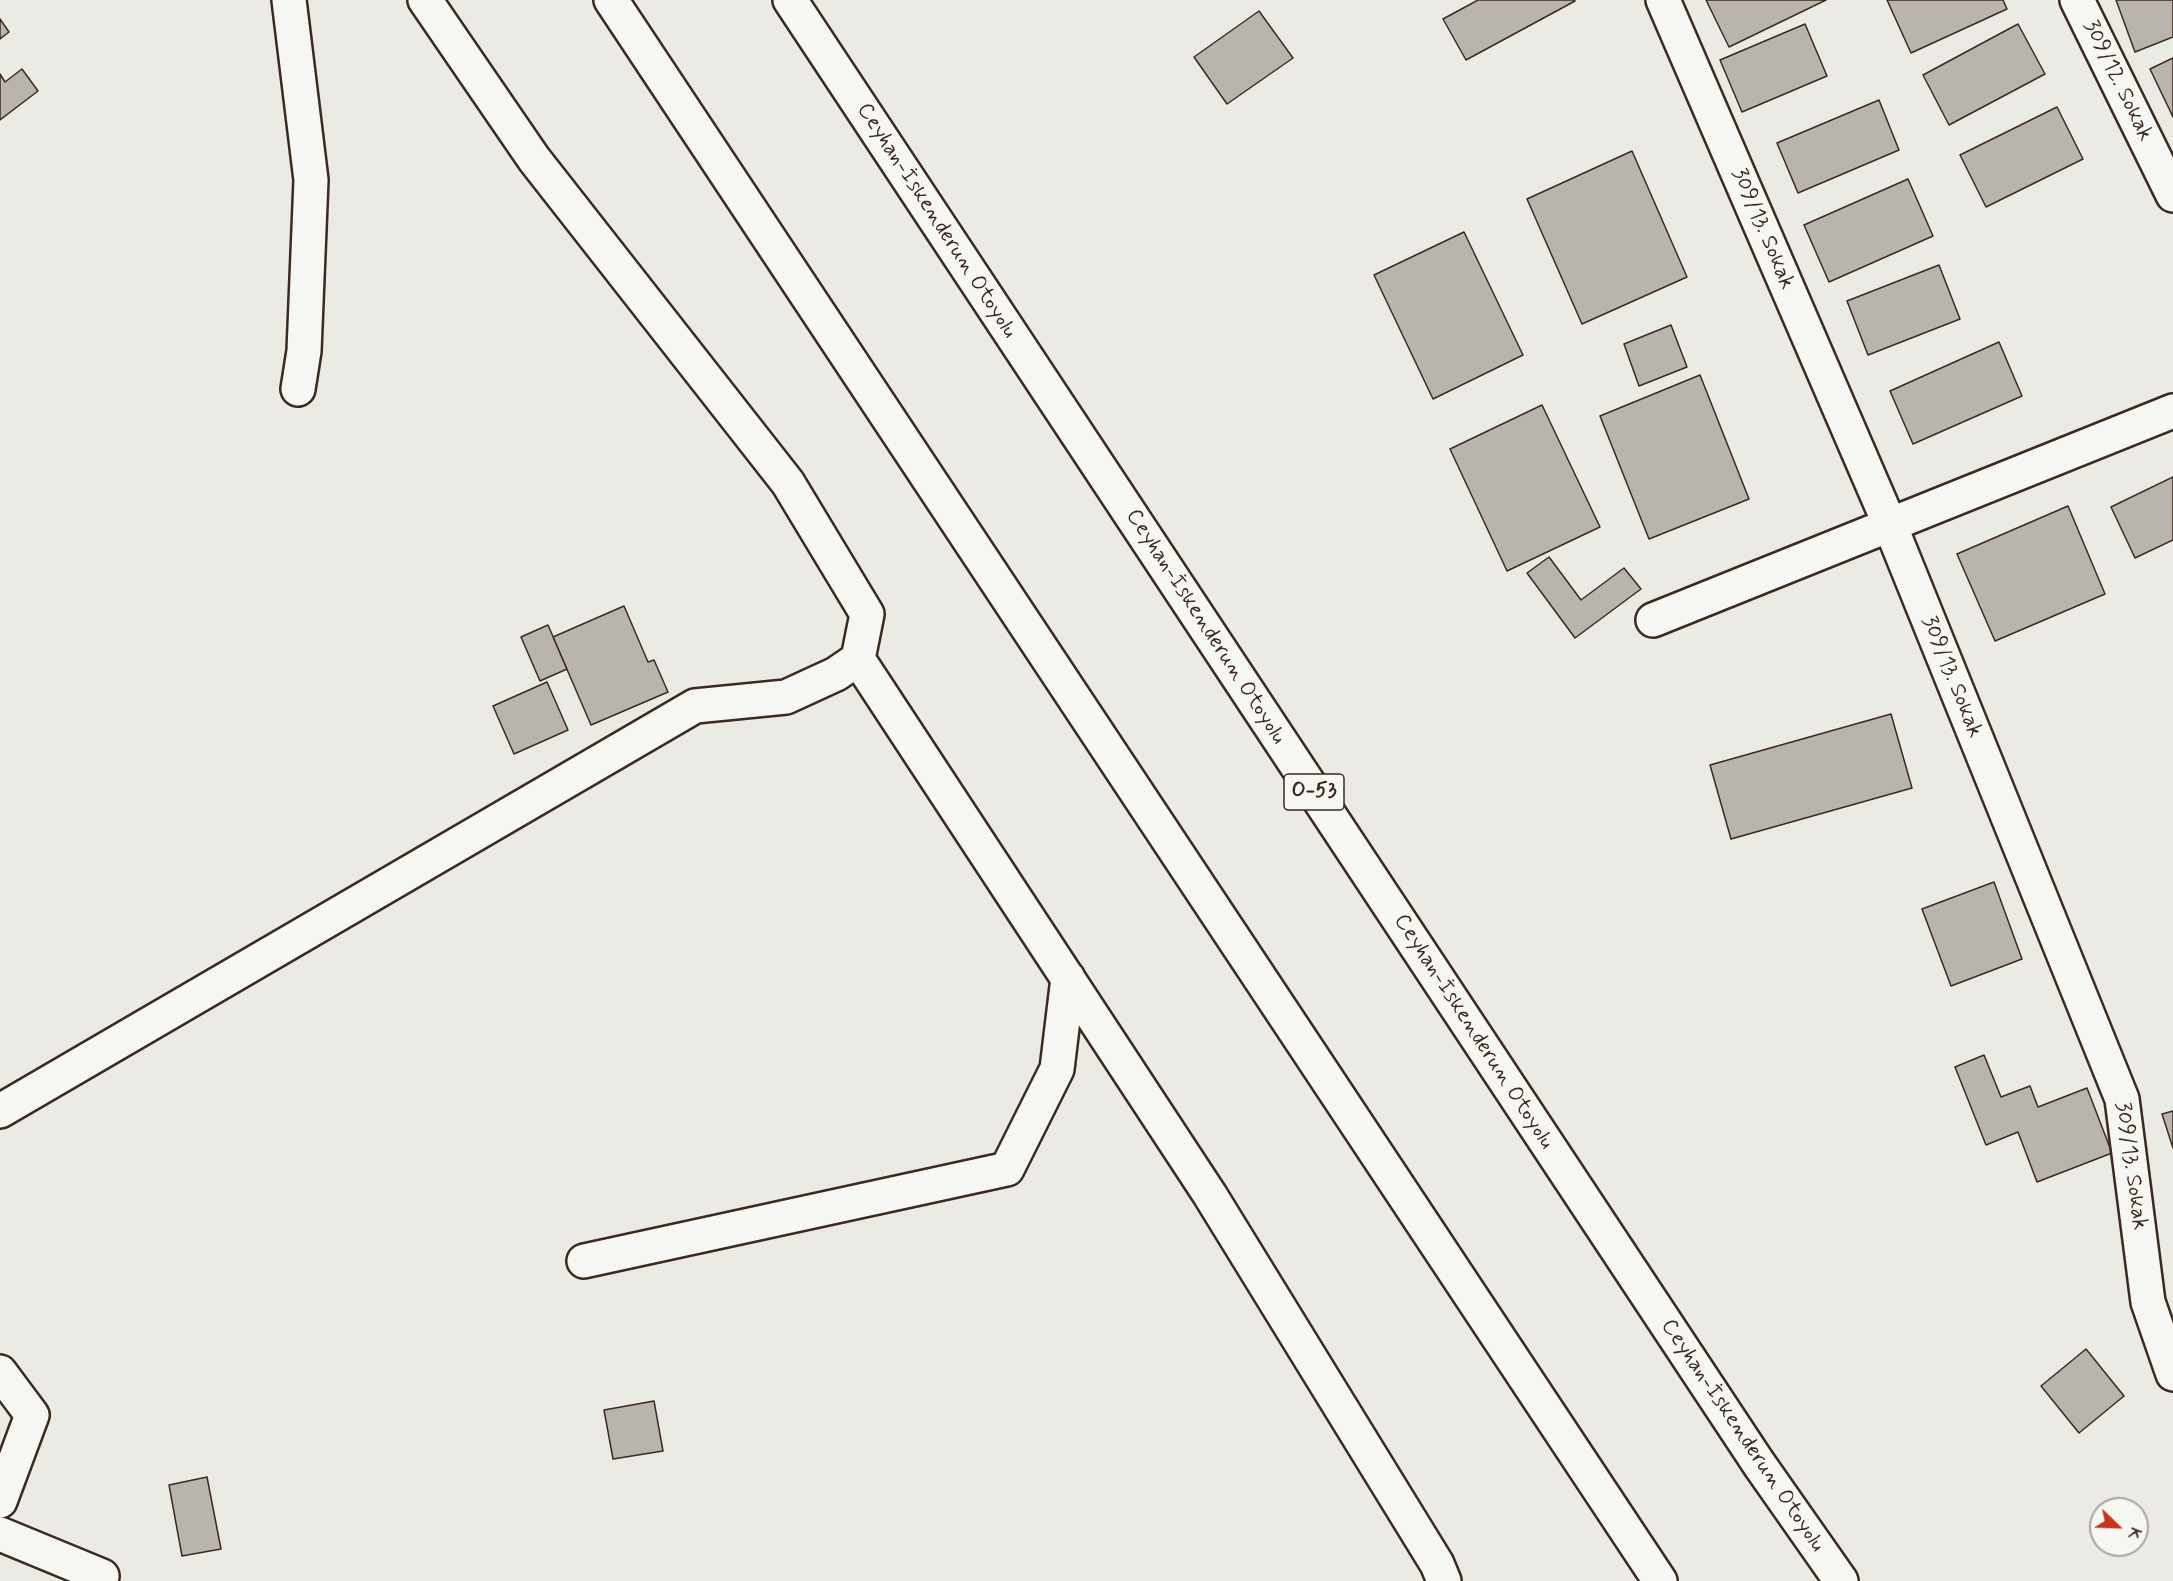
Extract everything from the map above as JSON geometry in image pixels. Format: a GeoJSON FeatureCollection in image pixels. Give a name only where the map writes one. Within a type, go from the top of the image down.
{"type":"FeatureCollection","features":[{"type":"Feature","properties":{"kind":"main road"},"geometry":{"type":"LineString","coordinates":[[289,0],[311,180],[304,351],[298,389]]}},
{"type":"Feature","properties":{"kind":"main road"},"geometry":{"type":"LineString","coordinates":[[0,1111],[695,706],[786,697],[836,674],[858,659],[867,614],[788,483],[534,159],[425,0]]}},
{"type":"Feature","properties":{"kind":"main road"},"geometry":{"type":"LineString","coordinates":[[611,0],[1660,1581]]}},
{"type":"Feature","properties":{"kind":"main road","name":"Ceyhan-İskenderun Otoyolu"},"geometry":{"type":"LineString","coordinates":[[790,0],[1753,1455],[1841,1581]]}},
{"type":"Feature","properties":{"kind":"main road","name":"309/13. Sokak"},"geometry":{"type":"LineString","coordinates":[[1663,0],[1890,525],[2122,1099],[2148,1302],[2173,1374]]}},
{"type":"Feature","properties":{"kind":"main road","name":"309/12. Sokak"},"geometry":{"type":"LineString","coordinates":[[2077,0],[2173,195]]}},
{"type":"Feature","properties":{"kind":"main road"},"geometry":{"type":"LineString","coordinates":[[1653,620],[2173,411]]}},
{"type":"Feature","properties":{"kind":"main road"},"geometry":{"type":"LineString","coordinates":[[858,659],[1210,1195],[1437,1564],[1444,1581]]}},
{"type":"Feature","properties":{"kind":"main road"},"geometry":{"type":"LineString","coordinates":[[584,1261],[1007,1169],[1057,1069],[1068,978]]}},
{"type":"Feature","properties":{"kind":"main road"},"geometry":{"type":"LineString","coordinates":[[0,1372],[32,1415],[0,1501]]}},
{"type":"Feature","properties":{"kind":"main road"},"geometry":{"type":"LineString","coordinates":[[0,1534],[102,1576],[100,1581]]}},
{"type":"Feature","properties":{"kind":"building"},"geometry":{"type":"Polygon","coordinates":[[[1478,0],[1575,1],[1466,60],[1443,19],[1478,0]]]}},
{"type":"Feature","properties":{"kind":"building"},"geometry":{"type":"Polygon","coordinates":[[[1706,0],[1826,0],[1729,47],[1706,0]]]}},
{"type":"Feature","properties":{"kind":"building"},"geometry":{"type":"Polygon","coordinates":[[[1887,0],[2003,0],[2007,9],[1911,53],[1887,0]]]}},
{"type":"Feature","properties":{"kind":"building"},"geometry":{"type":"Polygon","coordinates":[[[2116,0],[2173,0],[2173,37],[2135,52],[2116,0]]]}},
{"type":"Feature","properties":{"kind":"building"},"geometry":{"type":"Polygon","coordinates":[[[1259,11],[1293,58],[1227,104],[1194,57],[1259,11]]]}},
{"type":"Feature","properties":{"kind":"building"},"geometry":{"type":"Polygon","coordinates":[[[0,19],[9,32],[0,39],[0,19]]]}},
{"type":"Feature","properties":{"kind":"building"},"geometry":{"type":"Polygon","coordinates":[[[1805,24],[1827,76],[1742,112],[1720,60],[1805,24]]]}},
{"type":"Feature","properties":{"kind":"building"},"geometry":{"type":"Polygon","coordinates":[[[2018,24],[2045,74],[1949,125],[1923,75],[2018,24]]]}},
{"type":"Feature","properties":{"kind":"building"},"geometry":{"type":"Polygon","coordinates":[[[2173,58],[2173,117],[2150,69],[2173,58]]]}},
{"type":"Feature","properties":{"kind":"building"},"geometry":{"type":"Polygon","coordinates":[[[22,69],[38,91],[0,120],[0,74],[5,82],[22,69]]]}},
{"type":"Feature","properties":{"kind":"building"},"geometry":{"type":"Polygon","coordinates":[[[1879,100],[1899,150],[1798,193],[1777,143],[1879,100]]]}},
{"type":"Feature","properties":{"kind":"building"},"geometry":{"type":"Polygon","coordinates":[[[2057,107],[2083,159],[1986,207],[1960,155],[2057,107]]]}},
{"type":"Feature","properties":{"kind":"building"},"geometry":{"type":"Polygon","coordinates":[[[1632,151],[1687,277],[1582,324],[1527,199],[1632,151]]]}},
{"type":"Feature","properties":{"kind":"building"},"geometry":{"type":"Polygon","coordinates":[[[1908,179],[1933,236],[1829,282],[1804,225],[1908,179]]]}},
{"type":"Feature","properties":{"kind":"building"},"geometry":{"type":"Polygon","coordinates":[[[1464,232],[1523,355],[1433,399],[1374,275],[1464,232]]]}},
{"type":"Feature","properties":{"kind":"building"},"geometry":{"type":"Polygon","coordinates":[[[1939,265],[1960,319],[1868,355],[1847,301],[1939,265]]]}},
{"type":"Feature","properties":{"kind":"building"},"geometry":{"type":"Polygon","coordinates":[[[1671,325],[1687,367],[1639,386],[1624,344],[1671,325]]]}},
{"type":"Feature","properties":{"kind":"building"},"geometry":{"type":"Polygon","coordinates":[[[1999,342],[2022,396],[1913,444],[1890,391],[1999,342]]]}},
{"type":"Feature","properties":{"kind":"building"},"geometry":{"type":"Polygon","coordinates":[[[1700,375],[1749,499],[1649,539],[1600,416],[1700,375]]]}},
{"type":"Feature","properties":{"kind":"building"},"geometry":{"type":"Polygon","coordinates":[[[1542,405],[1600,527],[1507,571],[1450,449],[1542,405]]]}},
{"type":"Feature","properties":{"kind":"building"},"geometry":{"type":"Polygon","coordinates":[[[2173,477],[2173,540],[2135,558],[2111,507],[2173,477]]]}},
{"type":"Feature","properties":{"kind":"building"},"geometry":{"type":"Polygon","coordinates":[[[2068,506],[2105,594],[1995,641],[1957,554],[2068,506]]]}},
{"type":"Feature","properties":{"kind":"building"},"geometry":{"type":"Polygon","coordinates":[[[1549,557],[1581,600],[1624,568],[1641,589],[1575,638],[1527,573],[1549,557]]]}},
{"type":"Feature","properties":{"kind":"building"},"geometry":{"type":"Polygon","coordinates":[[[624,606],[648,662],[654,660],[668,692],[591,725],[553,637],[624,606]]]}},
{"type":"Feature","properties":{"kind":"building"},"geometry":{"type":"Polygon","coordinates":[[[548,625],[567,669],[540,681],[521,637],[548,625]]]}},
{"type":"Feature","properties":{"kind":"building"},"geometry":{"type":"Polygon","coordinates":[[[547,682],[568,730],[514,754],[493,706],[547,682]]]}},
{"type":"Feature","properties":{"kind":"building"},"geometry":{"type":"Polygon","coordinates":[[[1891,714],[1912,788],[1731,839],[1710,765],[1891,714]]]}},
{"type":"Feature","properties":{"kind":"building"},"geometry":{"type":"Polygon","coordinates":[[[1994,882],[2022,959],[1951,986],[1922,909],[1994,882]]]}},
{"type":"Feature","properties":{"kind":"building"},"geometry":{"type":"Polygon","coordinates":[[[1984,1055],[2001,1097],[2030,1086],[2038,1107],[2087,1088],[2112,1153],[2037,1182],[2018,1132],[1986,1145],[1955,1067],[1984,1055]]]}},
{"type":"Feature","properties":{"kind":"building"},"geometry":{"type":"Polygon","coordinates":[[[2173,1111],[2173,1148],[2162,1114],[2173,1111]]]}},
{"type":"Feature","properties":{"kind":"building"},"geometry":{"type":"Polygon","coordinates":[[[2086,1349],[2124,1396],[2079,1433],[2041,1386],[2086,1349]]]}},
{"type":"Feature","properties":{"kind":"building"},"geometry":{"type":"Polygon","coordinates":[[[654,1401],[663,1451],[613,1459],[604,1410],[654,1401]]]}},
{"type":"Feature","properties":{"kind":"building"},"geometry":{"type":"Polygon","coordinates":[[[207,1477],[221,1549],[182,1556],[169,1485],[207,1477]]]}}]}
